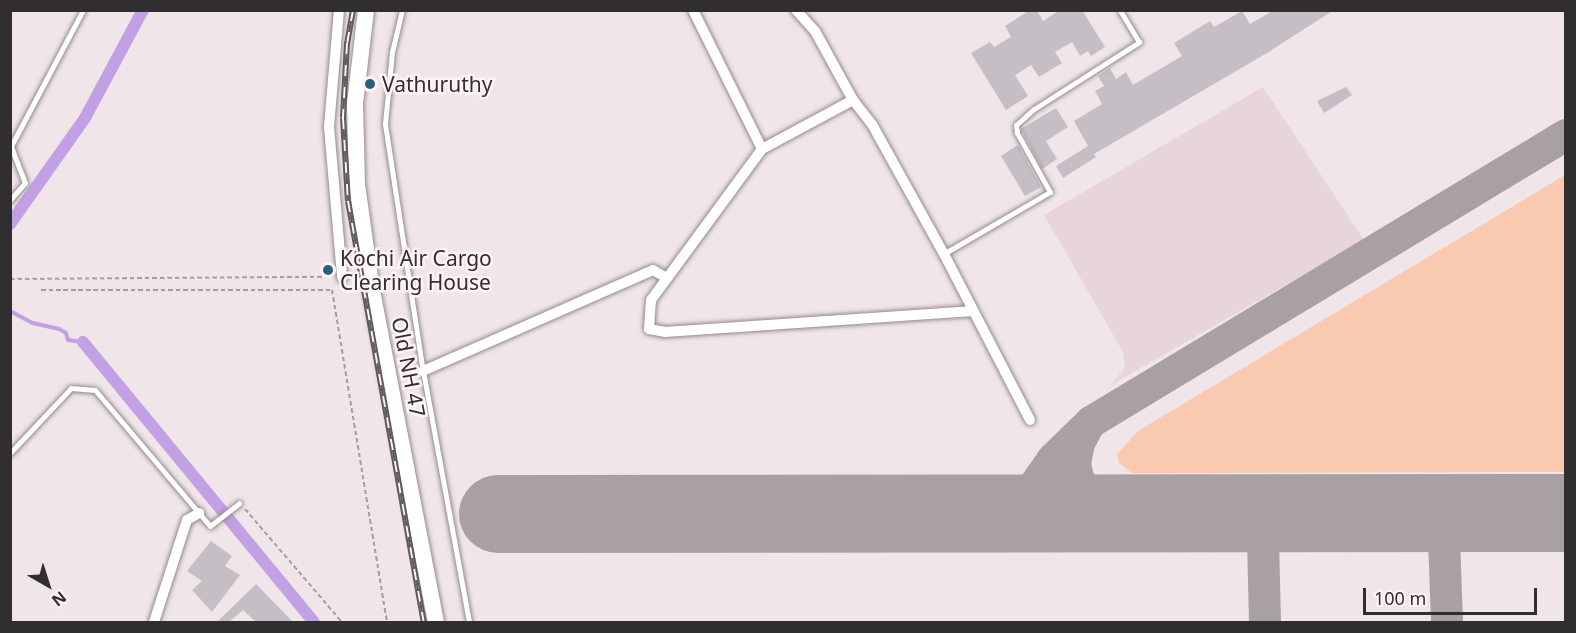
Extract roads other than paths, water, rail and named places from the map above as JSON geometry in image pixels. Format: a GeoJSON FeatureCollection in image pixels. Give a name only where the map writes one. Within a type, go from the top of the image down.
{"type":"FeatureCollection","features":[{"type":"Feature","properties":{"kind":"main road","name":"Old NH 47"},"geometry":{"type":"LineString","coordinates":[[366,10],[355,103],[357,184],[370,285],[436,622]]}},
{"type":"Feature","properties":{"kind":"street"},"geometry":{"type":"LineString","coordinates":[[339,10],[329,127],[342,277]]}},
{"type":"Feature","properties":{"kind":"street"},"geometry":{"type":"LineString","coordinates":[[693,10],[762,149]]}},
{"type":"Feature","properties":{"kind":"street"},"geometry":{"type":"LineString","coordinates":[[796,10],[815,31],[854,100],[873,126],[944,254],[1030,420]]}},
{"type":"Feature","properties":{"kind":"street"},"geometry":{"type":"LineString","coordinates":[[854,100],[762,149],[651,300],[650,329],[666,332],[972,311]]}},
{"type":"Feature","properties":{"kind":"street"},"geometry":{"type":"LineString","coordinates":[[423,371],[653,270],[667,278]]}},
{"type":"Feature","properties":{"kind":"street"},"geometry":{"type":"LineString","coordinates":[[154,622],[187,520],[199,513]]}},
{"type":"Feature","properties":{"kind":"lane"},"geometry":{"type":"LineString","coordinates":[[10,200],[25,183],[11,146],[83,10]]}},
{"type":"Feature","properties":{"kind":"lane"},"geometry":{"type":"LineString","coordinates":[[402,10],[392,52],[385,124],[423,371],[469,622]]}},
{"type":"Feature","properties":{"kind":"lane"},"geometry":{"type":"LineString","coordinates":[[944,254],[1050,192],[1017,133],[1016,125],[1034,109],[1139,42],[1120,10]]}},
{"type":"Feature","properties":{"kind":"lane"},"geometry":{"type":"LineString","coordinates":[[10,453],[71,388],[95,390],[210,526],[239,503]]}},
{"type":"Feature","properties":{"kind":"waterway"},"geometry":{"type":"LineString","coordinates":[[10,224],[85,118],[143,10]]}},
{"type":"Feature","properties":{"kind":"waterway"},"geometry":{"type":"LineString","coordinates":[[10,311],[33,323],[59,329],[66,333],[68,340],[83,342]]}},
{"type":"Feature","properties":{"kind":"waterway"},"geometry":{"type":"LineString","coordinates":[[83,342],[314,622]]}},
{"type":"Feature","properties":{"kind":"railway"},"geometry":{"type":"LineString","coordinates":[[353,10],[347,43],[343,118],[348,201],[424,622]]}},
{"type":"Feature","properties":{"kind":"place","name":"Vathuruthy"},"geometry":{"type":"Point","coordinates":[370,84]}},
{"type":"Feature","properties":{"kind":"place","name":"Kochi Air Cargo Clearing House"},"geometry":{"type":"Point","coordinates":[328,270]}}]}
